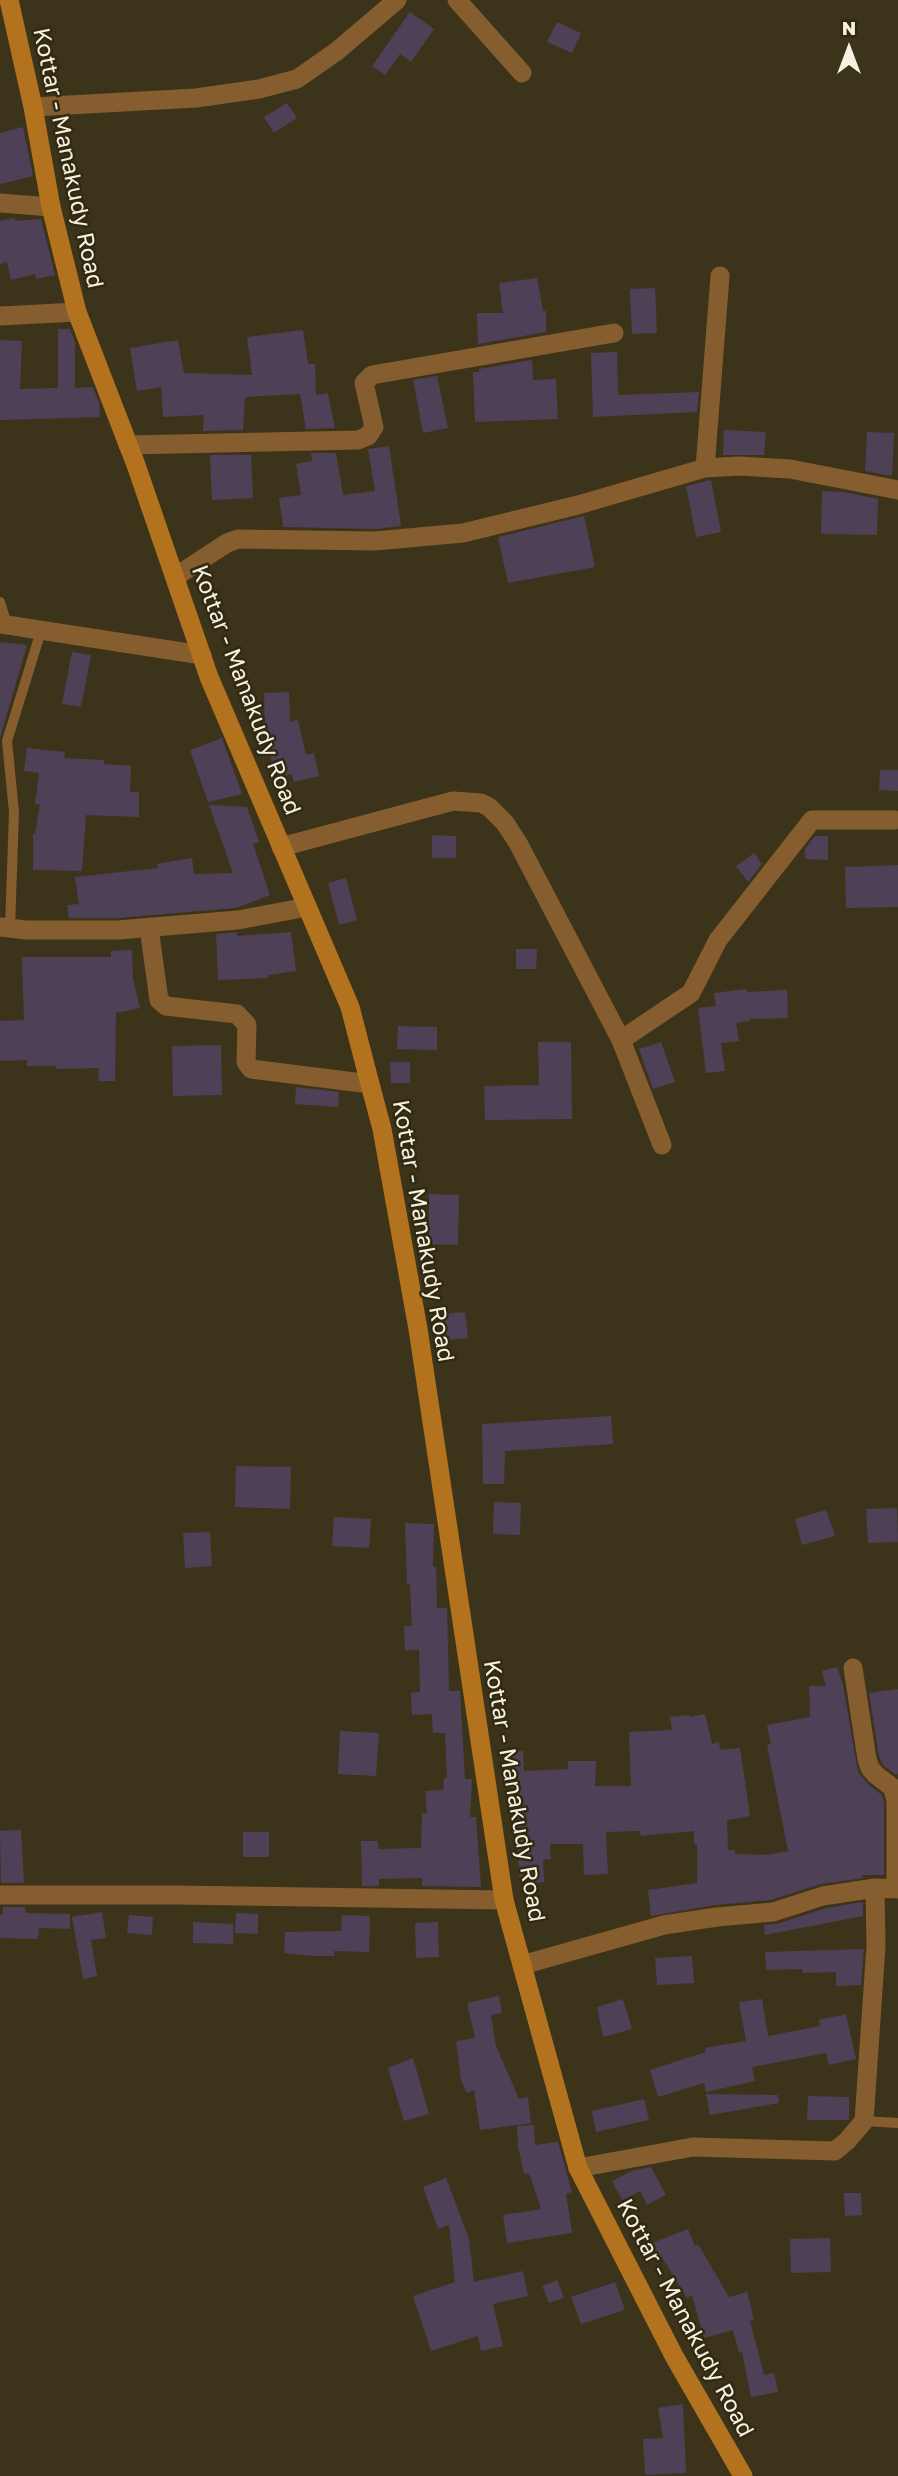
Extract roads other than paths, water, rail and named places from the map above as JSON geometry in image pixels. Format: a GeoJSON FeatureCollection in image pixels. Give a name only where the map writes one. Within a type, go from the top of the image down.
{"type":"FeatureCollection","features":[{"type":"Feature","properties":{"kind":"main road","name":"Kottar - Manakudy Road"},"geometry":{"type":"LineString","coordinates":[[9,0],[33,107],[51,206],[77,312],[128,445],[202,656],[350,1007],[382,1129],[418,1329],[504,1900],[578,2168],[674,2356],[743,2476]]}},
{"type":"Feature","properties":{"kind":"street"},"geometry":{"type":"LineString","coordinates":[[33,107],[196,99],[259,89],[297,79],[337,51],[397,0]]}},
{"type":"Feature","properties":{"kind":"street"},"geometry":{"type":"LineString","coordinates":[[457,0],[522,74]]}},
{"type":"Feature","properties":{"kind":"street"},"geometry":{"type":"LineString","coordinates":[[0,204],[51,206]]}},
{"type":"Feature","properties":{"kind":"street"},"geometry":{"type":"LineString","coordinates":[[705,468],[720,276]]}},
{"type":"Feature","properties":{"kind":"street"},"geometry":{"type":"LineString","coordinates":[[0,316],[77,312]]}},
{"type":"Feature","properties":{"kind":"street"},"geometry":{"type":"LineString","coordinates":[[128,445],[358,440],[368,436],[374,427],[364,383],[372,375],[614,333]]}},
{"type":"Feature","properties":{"kind":"street"},"geometry":{"type":"LineString","coordinates":[[175,578],[227,543],[238,539],[375,541],[463,533],[578,505],[705,468],[739,466],[790,469],[898,490]]}},
{"type":"Feature","properties":{"kind":"street"},"geometry":{"type":"LineString","coordinates":[[4,624],[202,656]]}},
{"type":"Feature","properties":{"kind":"street"},"geometry":{"type":"LineString","coordinates":[[281,847],[453,801],[481,803],[489,807],[505,823],[518,843],[621,1040],[662,1144]]}},
{"type":"Feature","properties":{"kind":"street"},"geometry":{"type":"LineString","coordinates":[[621,1040],[691,993],[718,940],[812,820],[895,820]]}},
{"type":"Feature","properties":{"kind":"street"},"geometry":{"type":"LineString","coordinates":[[5,927],[26,930],[149,928],[237,920],[307,907]]}},
{"type":"Feature","properties":{"kind":"street"},"geometry":{"type":"LineString","coordinates":[[149,928],[159,1000],[166,1006],[237,1014],[247,1025],[246,1062],[251,1069],[370,1084]]}},
{"type":"Feature","properties":{"kind":"street"},"geometry":{"type":"LineString","coordinates":[[522,1965],[664,1925],[773,1912],[823,1896],[875,1888],[897,1888],[896,1801],[893,1788],[870,1768],[853,1668]]}},
{"type":"Feature","properties":{"kind":"street"},"geometry":{"type":"LineString","coordinates":[[578,2168],[693,2147],[835,2151],[864,2121],[876,1946],[875,1888]]}},
{"type":"Feature","properties":{"kind":"street"},"geometry":{"type":"LineString","coordinates":[[0,1895],[504,1900]]}},
{"type":"Feature","properties":{"kind":"lane"},"geometry":{"type":"LineString","coordinates":[[0,602],[4,624]]}},
{"type":"Feature","properties":{"kind":"lane"},"geometry":{"type":"LineString","coordinates":[[5,927],[14,812],[7,741],[41,631]]}},
{"type":"Feature","properties":{"kind":"lane"},"geometry":{"type":"LineString","coordinates":[[864,2121],[898,2123]]}}]}
